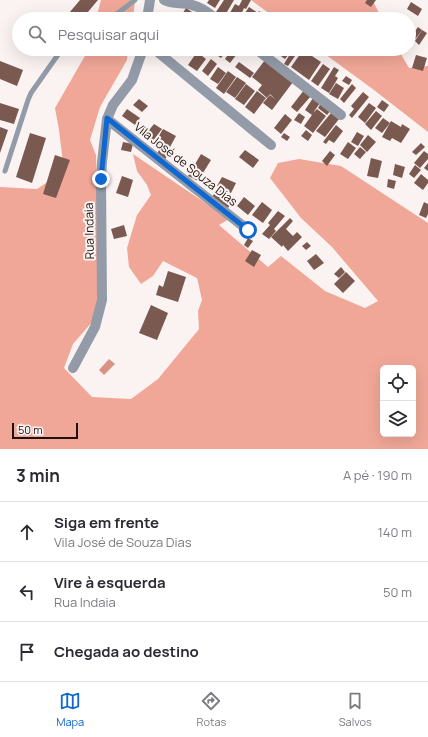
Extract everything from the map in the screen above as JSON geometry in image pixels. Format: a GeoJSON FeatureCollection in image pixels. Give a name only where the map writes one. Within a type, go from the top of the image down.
{"type":"FeatureCollection","features":[{"type":"Feature","properties":{"kind":"street"},"geometry":{"type":"LineString","coordinates":[[148,12],[150,0]]}},
{"type":"Feature","properties":{"kind":"street"},"geometry":{"type":"LineString","coordinates":[[164,0],[171,3],[193,5],[207,12]]}},
{"type":"Feature","properties":{"kind":"street","name":"Rua Indaia"},"geometry":{"type":"LineString","coordinates":[[73,368],[95,326],[102,300],[101,179],[107,118],[113,105],[132,80],[141,56]]}},
{"type":"Feature","properties":{"kind":"street"},"geometry":{"type":"LineString","coordinates":[[162,56],[271,146]]}},
{"type":"Feature","properties":{"kind":"street"},"geometry":{"type":"LineString","coordinates":[[265,56],[341,115]]}},
{"type":"Feature","properties":{"kind":"street","name":"Vila José de Souza Dias"},"geometry":{"type":"LineString","coordinates":[[107,118],[248,230]]}},
{"type":"Feature","properties":{"kind":"lane"},"geometry":{"type":"LineString","coordinates":[[119,12],[135,0]]}},
{"type":"Feature","properties":{"kind":"lane"},"geometry":{"type":"LineString","coordinates":[[5,171],[31,93],[57,56]]}},
{"type":"Feature","properties":{"kind":"shaded area"},"geometry":{"type":"Polygon","coordinates":[[[101,0],[135,0],[134,12],[98,12],[101,0]]]}},
{"type":"Feature","properties":{"kind":"shaded area"},"geometry":{"type":"Polygon","coordinates":[[[251,0],[367,0],[374,3],[378,12],[267,12],[251,0]]]}},
{"type":"Feature","properties":{"kind":"shaded area"},"geometry":{"type":"Polygon","coordinates":[[[85,56],[127,56],[127,60],[100,107],[90,140],[96,155],[100,305],[93,321],[73,344],[64,368],[92,397],[131,399],[158,379],[199,329],[198,311],[202,300],[197,278],[163,261],[153,276],[141,284],[129,267],[127,248],[137,215],[151,195],[147,185],[137,171],[133,154],[229,219],[219,225],[268,267],[281,256],[325,291],[365,308],[378,301],[332,247],[301,218],[270,178],[278,163],[299,159],[341,166],[428,223],[428,449],[0,449],[0,187],[37,189],[64,171],[55,108],[85,56]]]}},
{"type":"Feature","properties":{"kind":"shaded area"},"geometry":{"type":"Polygon","coordinates":[[[328,56],[402,56],[409,68],[428,66],[428,132],[328,56]]]}},
{"type":"Feature","properties":{"kind":"shaded area"},"geometry":{"type":"Polygon","coordinates":[[[109,359],[115,364],[104,375],[99,370],[109,359]]]}},
{"type":"Feature","properties":{"kind":"building"},"geometry":{"type":"Polygon","coordinates":[[[80,0],[98,0],[88,12],[70,12],[80,0]]]}},
{"type":"Feature","properties":{"kind":"building"},"geometry":{"type":"Polygon","coordinates":[[[209,0],[220,0],[215,8],[207,3],[209,0]]]}},
{"type":"Feature","properties":{"kind":"building"},"geometry":{"type":"Polygon","coordinates":[[[224,0],[234,0],[227,12],[216,12],[224,0]]]}},
{"type":"Feature","properties":{"kind":"building"},"geometry":{"type":"Polygon","coordinates":[[[242,0],[251,0],[246,9],[244,8],[242,12],[230,12],[235,4],[239,6],[242,0]]]}},
{"type":"Feature","properties":{"kind":"building"},"geometry":{"type":"Polygon","coordinates":[[[367,0],[376,0],[371,7],[365,3],[367,0]]]}},
{"type":"Feature","properties":{"kind":"building"},"geometry":{"type":"Polygon","coordinates":[[[411,2],[422,9],[418,16],[416,15],[416,12],[412,12],[407,9],[411,2]]]}},
{"type":"Feature","properties":{"kind":"building"},"geometry":{"type":"Polygon","coordinates":[[[249,7],[256,12],[246,12],[249,7]]]}},
{"type":"Feature","properties":{"kind":"building"},"geometry":{"type":"Polygon","coordinates":[[[186,8],[192,12],[183,12],[186,8]]]}},
{"type":"Feature","properties":{"kind":"building"},"geometry":{"type":"Polygon","coordinates":[[[418,27],[422,30],[416,38],[416,30],[418,27]]]}},
{"type":"Feature","properties":{"kind":"building"},"geometry":{"type":"Polygon","coordinates":[[[422,30],[427,33],[419,45],[416,42],[422,30]]]}},
{"type":"Feature","properties":{"kind":"building"},"geometry":{"type":"Polygon","coordinates":[[[416,55],[427,58],[423,71],[412,68],[416,55]]]}},
{"type":"Feature","properties":{"kind":"building"},"geometry":{"type":"Polygon","coordinates":[[[194,56],[202,56],[206,59],[197,71],[188,65],[194,56]]]}},
{"type":"Feature","properties":{"kind":"building"},"geometry":{"type":"Polygon","coordinates":[[[227,56],[235,56],[230,63],[225,59],[227,56]]]}},
{"type":"Feature","properties":{"kind":"building"},"geometry":{"type":"Polygon","coordinates":[[[289,56],[295,56],[288,66],[284,64],[289,56]]]}},
{"type":"Feature","properties":{"kind":"building"},"geometry":{"type":"Polygon","coordinates":[[[299,56],[312,56],[321,62],[309,80],[291,67],[299,56]]]}},
{"type":"Feature","properties":{"kind":"building"},"geometry":{"type":"Polygon","coordinates":[[[211,59],[217,64],[208,76],[202,71],[211,59]]]}},
{"type":"Feature","properties":{"kind":"building"},"geometry":{"type":"Polygon","coordinates":[[[265,60],[293,82],[272,110],[263,103],[270,95],[276,100],[270,94],[267,98],[258,90],[262,85],[252,77],[265,60]]]}},
{"type":"Feature","properties":{"kind":"building"},"geometry":{"type":"Polygon","coordinates":[[[0,61],[23,70],[17,86],[0,79],[0,61]]]}},
{"type":"Feature","properties":{"kind":"building"},"geometry":{"type":"Polygon","coordinates":[[[239,62],[254,73],[250,78],[235,67],[239,62]]]}},
{"type":"Feature","properties":{"kind":"building"},"geometry":{"type":"Polygon","coordinates":[[[323,64],[330,69],[318,86],[311,81],[323,64]]]}},
{"type":"Feature","properties":{"kind":"building"},"geometry":{"type":"Polygon","coordinates":[[[218,67],[226,73],[218,84],[210,79],[218,67]]]}},
{"type":"Feature","properties":{"kind":"building"},"geometry":{"type":"Polygon","coordinates":[[[334,67],[339,70],[335,76],[338,78],[329,93],[321,88],[334,67]]]}},
{"type":"Feature","properties":{"kind":"building"},"geometry":{"type":"Polygon","coordinates":[[[228,71],[236,77],[224,94],[216,88],[228,71]]]}},
{"type":"Feature","properties":{"kind":"building"},"geometry":{"type":"Polygon","coordinates":[[[346,76],[352,80],[349,85],[342,81],[346,76]]]}},
{"type":"Feature","properties":{"kind":"building"},"geometry":{"type":"Polygon","coordinates":[[[237,77],[246,83],[235,98],[226,92],[237,77]]]}},
{"type":"Feature","properties":{"kind":"building"},"geometry":{"type":"Polygon","coordinates":[[[336,83],[344,88],[338,99],[329,94],[336,83]]]}},
{"type":"Feature","properties":{"kind":"building"},"geometry":{"type":"Polygon","coordinates":[[[246,84],[255,91],[244,105],[235,99],[246,84]]]}},
{"type":"Feature","properties":{"kind":"building"},"geometry":{"type":"Polygon","coordinates":[[[352,84],[356,88],[344,103],[340,99],[352,84]]]}},
{"type":"Feature","properties":{"kind":"building"},"geometry":{"type":"Polygon","coordinates":[[[304,90],[311,96],[297,112],[291,107],[304,90]]]}},
{"type":"Feature","properties":{"kind":"building"},"geometry":{"type":"Polygon","coordinates":[[[257,91],[266,98],[254,114],[245,107],[257,91]]]}},
{"type":"Feature","properties":{"kind":"building"},"geometry":{"type":"Polygon","coordinates":[[[363,92],[369,97],[352,118],[349,115],[354,109],[351,106],[363,92]]]}},
{"type":"Feature","properties":{"kind":"building"},"geometry":{"type":"Polygon","coordinates":[[[313,98],[320,103],[313,113],[317,109],[326,116],[313,133],[304,126],[312,115],[305,110],[313,98]]]}},
{"type":"Feature","properties":{"kind":"building"},"geometry":{"type":"Polygon","coordinates":[[[139,99],[148,106],[142,112],[133,105],[139,99]]]}},
{"type":"Feature","properties":{"kind":"building"},"geometry":{"type":"Polygon","coordinates":[[[382,100],[389,105],[384,112],[377,107],[382,100]]]}},
{"type":"Feature","properties":{"kind":"building"},"geometry":{"type":"Polygon","coordinates":[[[0,103],[19,109],[14,124],[0,120],[0,103]]]}},
{"type":"Feature","properties":{"kind":"building"},"geometry":{"type":"Polygon","coordinates":[[[321,103],[331,110],[327,115],[318,108],[321,103]]]}},
{"type":"Feature","properties":{"kind":"building"},"geometry":{"type":"Polygon","coordinates":[[[369,103],[376,108],[365,123],[358,117],[369,103]]]}},
{"type":"Feature","properties":{"kind":"building"},"geometry":{"type":"Polygon","coordinates":[[[127,109],[140,118],[135,125],[122,116],[127,109]]]}},
{"type":"Feature","properties":{"kind":"building"},"geometry":{"type":"Polygon","coordinates":[[[376,111],[382,116],[371,130],[365,124],[376,111]]]}},
{"type":"Feature","properties":{"kind":"building"},"geometry":{"type":"Polygon","coordinates":[[[299,113],[305,117],[301,124],[294,120],[299,113]]]}},
{"type":"Feature","properties":{"kind":"building"},"geometry":{"type":"Polygon","coordinates":[[[331,113],[339,119],[325,137],[316,131],[331,113]]]}},
{"type":"Feature","properties":{"kind":"building"},"geometry":{"type":"Polygon","coordinates":[[[285,114],[292,120],[281,134],[274,128],[285,114]]]}},
{"type":"Feature","properties":{"kind":"building"},"geometry":{"type":"Polygon","coordinates":[[[383,118],[390,123],[382,133],[375,128],[383,118]]]}},
{"type":"Feature","properties":{"kind":"building"},"geometry":{"type":"Polygon","coordinates":[[[391,121],[401,127],[402,124],[410,129],[401,143],[392,138],[390,141],[382,137],[391,121]]]}},
{"type":"Feature","properties":{"kind":"building"},"geometry":{"type":"Polygon","coordinates":[[[154,124],[162,129],[153,141],[145,135],[154,124]]]}},
{"type":"Feature","properties":{"kind":"building"},"geometry":{"type":"Polygon","coordinates":[[[336,125],[343,131],[334,143],[329,140],[326,144],[323,142],[336,125]]]}},
{"type":"Feature","properties":{"kind":"building"},"geometry":{"type":"Polygon","coordinates":[[[0,127],[8,130],[0,153],[0,127]]]}},
{"type":"Feature","properties":{"kind":"building"},"geometry":{"type":"Polygon","coordinates":[[[163,129],[176,136],[170,147],[167,145],[164,149],[169,152],[165,160],[156,156],[160,148],[154,144],[163,129]]]}},
{"type":"Feature","properties":{"kind":"building"},"geometry":{"type":"Polygon","coordinates":[[[306,130],[312,135],[308,141],[301,136],[306,130]]]}},
{"type":"Feature","properties":{"kind":"building"},"geometry":{"type":"Polygon","coordinates":[[[357,132],[364,136],[358,146],[351,142],[357,132]]]}},
{"type":"Feature","properties":{"kind":"building"},"geometry":{"type":"Polygon","coordinates":[[[30,133],[46,138],[32,183],[16,177],[30,133]]]}},
{"type":"Feature","properties":{"kind":"building"},"geometry":{"type":"Polygon","coordinates":[[[284,133],[290,137],[287,141],[281,137],[284,133]]]}},
{"type":"Feature","properties":{"kind":"building"},"geometry":{"type":"Polygon","coordinates":[[[368,135],[376,142],[367,152],[360,145],[368,135]]]}},
{"type":"Feature","properties":{"kind":"building"},"geometry":{"type":"Polygon","coordinates":[[[123,142],[133,144],[131,152],[121,150],[123,142]]]}},
{"type":"Feature","properties":{"kind":"building"},"geometry":{"type":"Polygon","coordinates":[[[348,142],[356,148],[348,159],[340,154],[348,142]]]}},
{"type":"Feature","properties":{"kind":"building"},"geometry":{"type":"Polygon","coordinates":[[[421,143],[425,147],[416,155],[412,152],[421,143]]]}},
{"type":"Feature","properties":{"kind":"building"},"geometry":{"type":"Polygon","coordinates":[[[360,147],[366,152],[360,159],[354,154],[360,147]]]}},
{"type":"Feature","properties":{"kind":"building"},"geometry":{"type":"Polygon","coordinates":[[[245,150],[259,160],[253,168],[239,157],[245,150]]]}},
{"type":"Feature","properties":{"kind":"building"},"geometry":{"type":"Polygon","coordinates":[[[330,151],[335,155],[327,166],[322,161],[330,151]]]}},
{"type":"Feature","properties":{"kind":"building"},"geometry":{"type":"Polygon","coordinates":[[[424,151],[428,154],[428,159],[420,168],[414,163],[424,151]]]}},
{"type":"Feature","properties":{"kind":"building"},"geometry":{"type":"Polygon","coordinates":[[[201,154],[211,160],[198,181],[188,176],[201,154]]]}},
{"type":"Feature","properties":{"kind":"building"},"geometry":{"type":"Polygon","coordinates":[[[55,155],[70,160],[56,198],[43,194],[55,155]]]}},
{"type":"Feature","properties":{"kind":"building"},"geometry":{"type":"Polygon","coordinates":[[[371,158],[382,161],[378,178],[367,176],[371,158]]]}},
{"type":"Feature","properties":{"kind":"building"},"geometry":{"type":"Polygon","coordinates":[[[428,163],[428,171],[424,168],[428,163]]]}},
{"type":"Feature","properties":{"kind":"building"},"geometry":{"type":"Polygon","coordinates":[[[395,164],[405,167],[402,178],[393,175],[395,164]]]}},
{"type":"Feature","properties":{"kind":"building"},"geometry":{"type":"Polygon","coordinates":[[[415,165],[421,170],[414,178],[409,174],[415,165]]]}},
{"type":"Feature","properties":{"kind":"building"},"geometry":{"type":"Polygon","coordinates":[[[421,174],[428,180],[428,183],[423,190],[414,183],[421,174]]]}},
{"type":"Feature","properties":{"kind":"building"},"geometry":{"type":"Polygon","coordinates":[[[122,176],[133,180],[128,197],[116,193],[122,176]]]}},
{"type":"Feature","properties":{"kind":"building"},"geometry":{"type":"Polygon","coordinates":[[[222,177],[236,183],[231,193],[217,186],[222,177]]]}},
{"type":"Feature","properties":{"kind":"building"},"geometry":{"type":"Polygon","coordinates":[[[388,179],[396,181],[394,189],[387,187],[388,179]]]}},
{"type":"Feature","properties":{"kind":"building"},"geometry":{"type":"Polygon","coordinates":[[[219,187],[234,198],[228,208],[212,197],[219,187]]]}},
{"type":"Feature","properties":{"kind":"building"},"geometry":{"type":"Polygon","coordinates":[[[244,197],[255,206],[248,215],[237,206],[244,197]]]}},
{"type":"Feature","properties":{"kind":"building"},"geometry":{"type":"Polygon","coordinates":[[[262,202],[272,210],[263,223],[252,215],[262,202]]]}},
{"type":"Feature","properties":{"kind":"building"},"geometry":{"type":"Polygon","coordinates":[[[424,202],[428,204],[428,214],[426,218],[419,215],[424,202]]]}},
{"type":"Feature","properties":{"kind":"building"},"geometry":{"type":"Polygon","coordinates":[[[278,211],[285,216],[274,229],[276,231],[269,239],[262,234],[270,225],[268,223],[278,211]]]}},
{"type":"Feature","properties":{"kind":"building"},"geometry":{"type":"Polygon","coordinates":[[[290,218],[293,221],[286,229],[293,236],[297,232],[302,237],[288,251],[283,245],[282,247],[271,237],[290,218]]]}},
{"type":"Feature","properties":{"kind":"building"},"geometry":{"type":"Polygon","coordinates":[[[124,225],[127,236],[114,239],[111,229],[124,225]]]}},
{"type":"Feature","properties":{"kind":"building"},"geometry":{"type":"Polygon","coordinates":[[[248,238],[253,241],[248,248],[244,245],[248,238]]]}},
{"type":"Feature","properties":{"kind":"building"},"geometry":{"type":"Polygon","coordinates":[[[307,242],[311,246],[306,250],[302,246],[307,242]]]}},
{"type":"Feature","properties":{"kind":"building"},"geometry":{"type":"Polygon","coordinates":[[[252,250],[261,255],[254,267],[245,261],[252,250]]]}},
{"type":"Feature","properties":{"kind":"building"},"geometry":{"type":"Polygon","coordinates":[[[316,254],[324,263],[314,270],[307,261],[316,254]]]}},
{"type":"Feature","properties":{"kind":"building"},"geometry":{"type":"Polygon","coordinates":[[[341,267],[345,272],[339,278],[334,274],[341,267]]]}},
{"type":"Feature","properties":{"kind":"building"},"geometry":{"type":"Polygon","coordinates":[[[168,271],[186,277],[178,302],[156,295],[159,285],[163,287],[168,271]]]}},
{"type":"Feature","properties":{"kind":"building"},"geometry":{"type":"Polygon","coordinates":[[[346,272],[355,281],[343,293],[334,284],[346,272]]]}},
{"type":"Feature","properties":{"kind":"building"},"geometry":{"type":"Polygon","coordinates":[[[151,305],[168,313],[157,340],[139,333],[151,305]]]}},
{"type":"Feature","properties":{"kind":"route"},"geometry":{"type":"LineString","coordinates":[[101,179],[107,118],[248,230]]}}]}
